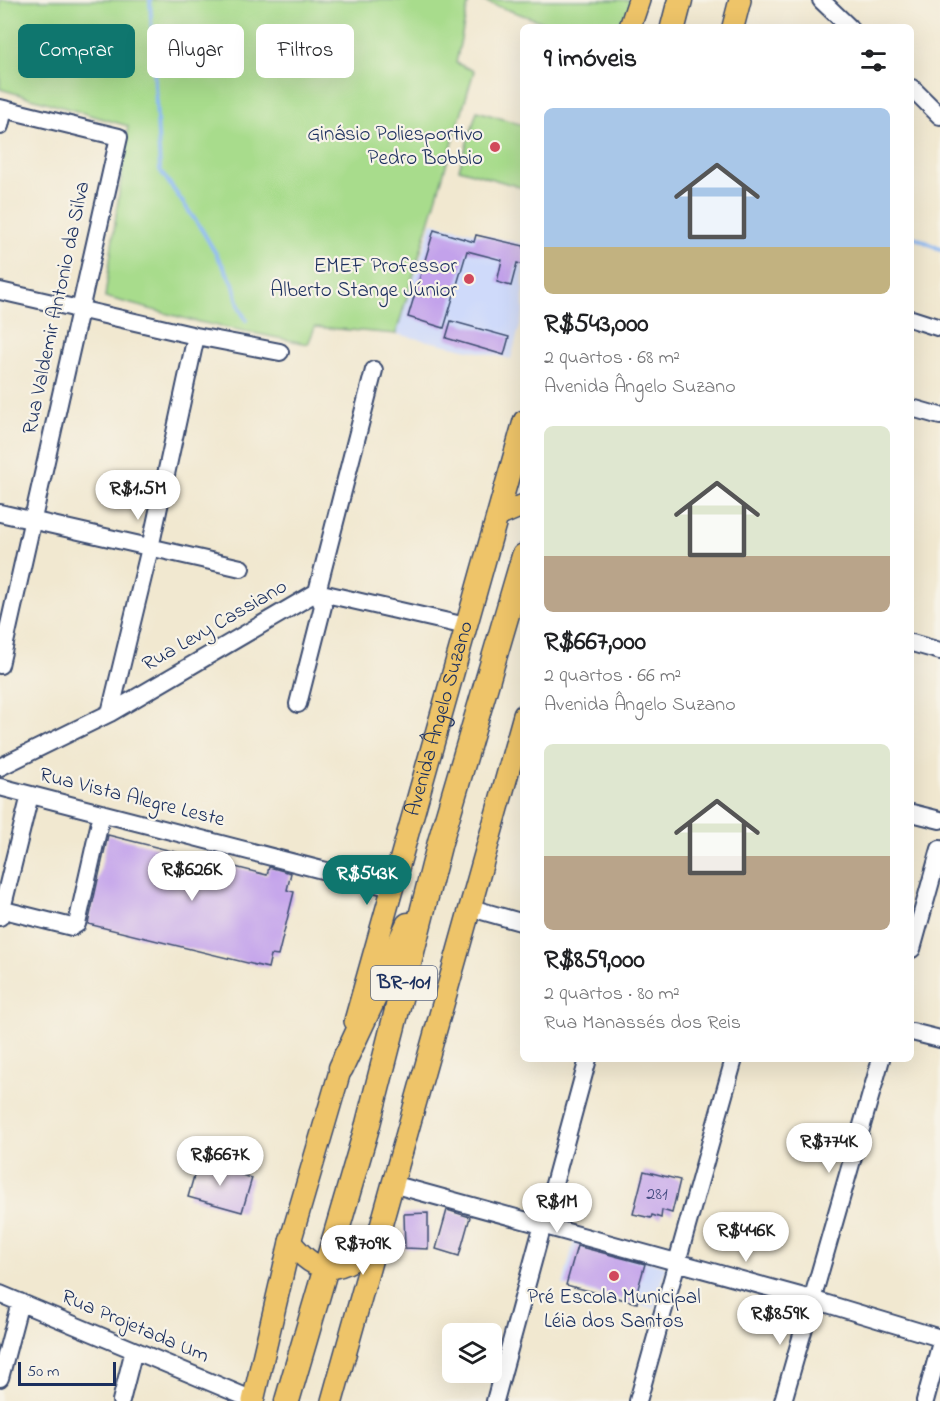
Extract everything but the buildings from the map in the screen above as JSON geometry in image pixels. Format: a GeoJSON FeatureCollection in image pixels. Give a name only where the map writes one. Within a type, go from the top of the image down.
{"type":"FeatureCollection","features":[{"type":"Feature","properties":{"kind":"highway"},"geometry":{"type":"LineString","coordinates":[[674,24],[680,0]]}},
{"type":"Feature","properties":{"kind":"highway","name":"BR-101"},"geometry":{"type":"LineString","coordinates":[[287,1401],[368,1124],[440,842],[520,570]]}},
{"type":"Feature","properties":{"kind":"highway"},"geometry":{"type":"LineString","coordinates":[[341,1068],[408,924],[440,842]]}},
{"type":"Feature","properties":{"kind":"main road"},"geometry":{"type":"LineString","coordinates":[[631,24],[639,0]]}},
{"type":"Feature","properties":{"kind":"main road"},"geometry":{"type":"LineString","coordinates":[[734,24],[740,0]]}},
{"type":"Feature","properties":{"kind":"main road","name":"Avenida Ângelo Suzano"},"geometry":{"type":"LineString","coordinates":[[253,1401],[290,1242],[520,436]]}},
{"type":"Feature","properties":{"kind":"main road"},"geometry":{"type":"LineString","coordinates":[[498,516],[510,509],[520,507]]}},
{"type":"Feature","properties":{"kind":"main road"},"geometry":{"type":"LineString","coordinates":[[332,1401],[520,730]]}},
{"type":"Feature","properties":{"kind":"main road"},"geometry":{"type":"LineString","coordinates":[[290,1242],[310,1261],[325,1267],[353,1260],[366,1252],[376,1240]]}},
{"type":"Feature","properties":{"kind":"street"},"geometry":{"type":"LineString","coordinates":[[821,0],[846,24]]}},
{"type":"Feature","properties":{"kind":"street"},"geometry":{"type":"LineString","coordinates":[[914,90],[940,116]]}},
{"type":"Feature","properties":{"kind":"street","name":"Rua Valdemir Antonio da Silva"},"geometry":{"type":"LineString","coordinates":[[0,665],[119,137],[1,114]]}},
{"type":"Feature","properties":{"kind":"street"},"geometry":{"type":"LineString","coordinates":[[0,291],[196,336],[280,352]]}},
{"type":"Feature","properties":{"kind":"street"},"geometry":{"type":"LineString","coordinates":[[914,320],[940,328]]}},
{"type":"Feature","properties":{"kind":"street"},"geometry":{"type":"LineString","coordinates":[[110,713],[150,548],[196,336]]}},
{"type":"Feature","properties":{"kind":"street"},"geometry":{"type":"LineString","coordinates":[[298,704],[323,606],[317,592],[374,370]]}},
{"type":"Feature","properties":{"kind":"street"},"geometry":{"type":"LineString","coordinates":[[914,409],[940,416]]}},
{"type":"Feature","properties":{"kind":"street"},"geometry":{"type":"LineString","coordinates":[[0,513],[241,568]]}},
{"type":"Feature","properties":{"kind":"street","name":"Rua Levy Cassiano"},"geometry":{"type":"LineString","coordinates":[[0,767],[110,713],[317,592],[466,626]]}},
{"type":"Feature","properties":{"kind":"street"},"geometry":{"type":"LineString","coordinates":[[914,644],[940,651]]}},
{"type":"Feature","properties":{"kind":"street","name":"Rua Vista Alegre Leste"},"geometry":{"type":"LineString","coordinates":[[0,787],[392,888]]}},
{"type":"Feature","properties":{"kind":"street"},"geometry":{"type":"LineString","coordinates":[[30,795],[1,912],[72,927],[76,924],[102,813]]}},
{"type":"Feature","properties":{"kind":"street"},"geometry":{"type":"LineString","coordinates":[[914,814],[940,820]]}},
{"type":"Feature","properties":{"kind":"street"},"geometry":{"type":"LineString","coordinates":[[914,942],[940,849]]}},
{"type":"Feature","properties":{"kind":"street"},"geometry":{"type":"LineString","coordinates":[[471,908],[520,922]]}},
{"type":"Feature","properties":{"kind":"street"},"geometry":{"type":"LineString","coordinates":[[914,1033],[940,1040]]}},
{"type":"Feature","properties":{"kind":"street"},"geometry":{"type":"LineString","coordinates":[[495,1401],[587,1062]]}},
{"type":"Feature","properties":{"kind":"street"},"geometry":{"type":"LineString","coordinates":[[638,1401],[733,1062]]}},
{"type":"Feature","properties":{"kind":"street"},"geometry":{"type":"LineString","coordinates":[[783,1401],[880,1062]]}},
{"type":"Feature","properties":{"kind":"street"},"geometry":{"type":"LineString","coordinates":[[392,1184],[811,1299],[940,1338]]}},
{"type":"Feature","properties":{"kind":"street","name":"Rua Projetada Um"},"geometry":{"type":"LineString","coordinates":[[0,1294],[253,1401]]}},
{"type":"Feature","properties":{"kind":"street"},"geometry":{"type":"LineString","coordinates":[[0,1378],[20,1302]]}},
{"type":"Feature","properties":{"kind":"street"},"geometry":{"type":"LineString","coordinates":[[925,1401],[940,1346]]}},
{"type":"Feature","properties":{"kind":"street"},"geometry":{"type":"LineString","coordinates":[[121,1401],[134,1350]]}},
{"type":"Feature","properties":{"kind":"shaded area","name":"EMEF Professor Alberto Stange Júnior"},"geometry":{"type":"Polygon","coordinates":[[[432,223],[520,243],[520,325],[511,359],[396,334],[432,223]]]}},
{"type":"Feature","properties":{"kind":"shaded area","name":"Pré Escola Municipal Léia dos Santos"},"geometry":{"type":"Polygon","coordinates":[[[574,1241],[666,1266],[655,1309],[563,1285],[574,1241]]]}},
{"type":"Feature","properties":{"kind":"green space"},"geometry":{"type":"Polygon","coordinates":[[[0,0],[469,0],[456,63],[474,71],[396,334],[315,327],[308,344],[194,321],[105,297],[128,126],[0,89],[0,0]]]}},
{"type":"Feature","properties":{"kind":"green space"},"geometry":{"type":"Polygon","coordinates":[[[480,0],[636,0],[635,24],[548,24],[480,0]]]}},
{"type":"Feature","properties":{"kind":"green space","name":"Ginásio Poliesportivo Pedro Bobbio"},"geometry":{"type":"Polygon","coordinates":[[[477,111],[520,124],[520,187],[459,169],[477,111]]]}},
{"type":"Feature","properties":{"kind":"waterway"},"geometry":{"type":"LineString","coordinates":[[150,0],[160,170],[202,230],[233,283],[240,309],[246,320]]}},
{"type":"Feature","properties":{"kind":"waterway"},"geometry":{"type":"LineString","coordinates":[[914,237],[940,249]]}},
{"type":"Feature","properties":{"kind":"place","name":"Ginásio Poliesportivo Pedro Bobbio"},"geometry":{"type":"Point","coordinates":[495,147]}},
{"type":"Feature","properties":{"kind":"place","name":"EMEF Professor Alberto Stange Júnior"},"geometry":{"type":"Point","coordinates":[469,279]}},
{"type":"Feature","properties":{"kind":"place","name":"Pré Escola Municipal Léia dos Santos"},"geometry":{"type":"Point","coordinates":[614,1276]}}]}
